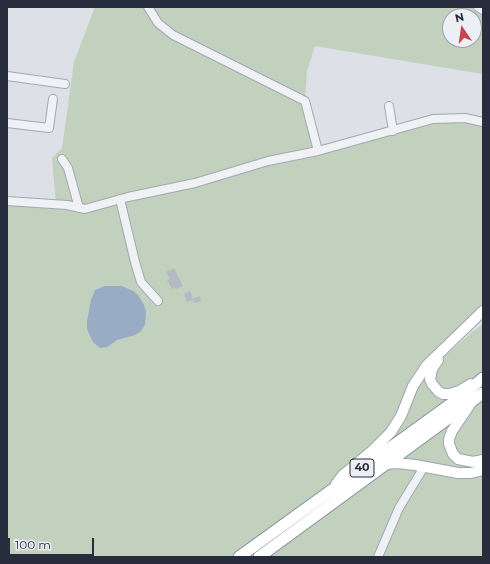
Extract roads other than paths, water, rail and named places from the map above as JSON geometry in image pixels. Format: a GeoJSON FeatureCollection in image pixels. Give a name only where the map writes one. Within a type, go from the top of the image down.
{"type":"FeatureCollection","features":[{"type":"Feature","properties":{"kind":"highway","name":"40"},"geometry":{"type":"LineString","coordinates":[[239,557],[458,398],[483,377]]}},
{"type":"Feature","properties":{"kind":"highway","name":"40"},"geometry":{"type":"LineString","coordinates":[[259,557],[483,393]]}},
{"type":"Feature","properties":{"kind":"main road","name":"40"},"geometry":{"type":"LineString","coordinates":[[334,488],[343,475],[373,450],[391,432],[400,416],[413,386],[427,365],[483,311]]}},
{"type":"Feature","properties":{"kind":"main road","name":"40"},"geometry":{"type":"LineString","coordinates":[[483,320],[470,329],[443,354],[434,365],[430,374],[432,384],[443,394],[450,394],[459,391],[483,377]]}},
{"type":"Feature","properties":{"kind":"main road","name":"40"},"geometry":{"type":"LineString","coordinates":[[472,401],[452,431],[449,444],[453,454],[458,459],[473,462],[483,460]]}},
{"type":"Feature","properties":{"kind":"main road","name":"40"},"geometry":{"type":"LineString","coordinates":[[386,464],[397,463],[458,473],[471,473],[483,470]]}},
{"type":"Feature","properties":{"kind":"street"},"geometry":{"type":"LineString","coordinates":[[148,7],[158,23],[173,35],[305,101],[318,151]]}},
{"type":"Feature","properties":{"kind":"street"},"geometry":{"type":"LineString","coordinates":[[478,7],[483,10]]}},
{"type":"Feature","properties":{"kind":"street"},"geometry":{"type":"LineString","coordinates":[[7,76],[65,84]]}},
{"type":"Feature","properties":{"kind":"street"},"geometry":{"type":"LineString","coordinates":[[7,123],[49,128],[53,99]]}},
{"type":"Feature","properties":{"kind":"street"},"geometry":{"type":"LineString","coordinates":[[389,106],[393,130]]}},
{"type":"Feature","properties":{"kind":"street"},"geometry":{"type":"LineString","coordinates":[[7,201],[67,205],[85,209],[120,199],[195,183],[268,161],[318,151],[433,119],[465,118],[483,122]]}},
{"type":"Feature","properties":{"kind":"street"},"geometry":{"type":"LineString","coordinates":[[62,159],[68,168],[79,208]]}},
{"type":"Feature","properties":{"kind":"street"},"geometry":{"type":"LineString","coordinates":[[120,199],[135,262],[142,282],[158,301]]}},
{"type":"Feature","properties":{"kind":"street"},"geometry":{"type":"LineString","coordinates":[[378,557],[400,508],[424,467]]}},
{"type":"Feature","properties":{"kind":"water"},"geometry":{"type":"Polygon","coordinates":[[[105,286],[122,286],[138,295],[146,312],[145,325],[141,331],[135,335],[117,340],[107,347],[100,348],[92,340],[87,329],[87,321],[91,300],[95,290],[105,286]]]}}]}
